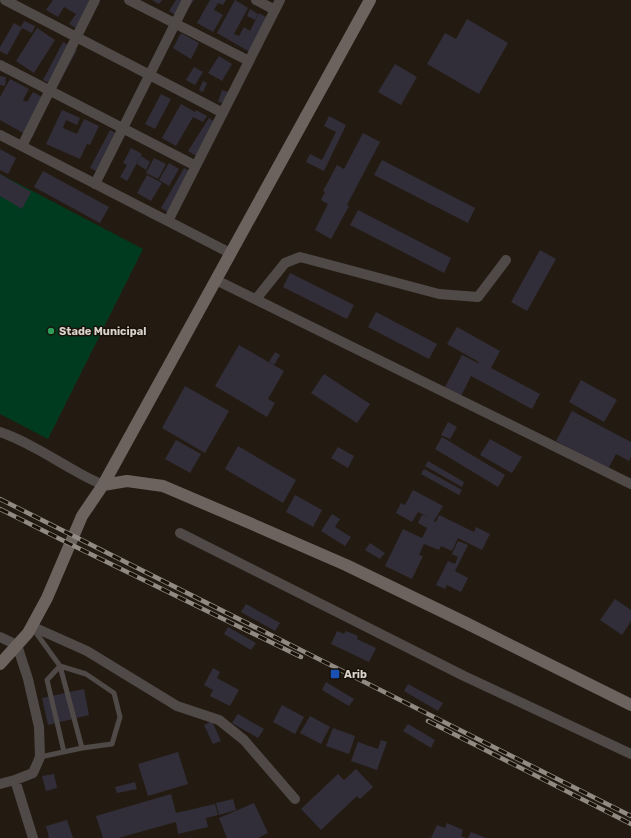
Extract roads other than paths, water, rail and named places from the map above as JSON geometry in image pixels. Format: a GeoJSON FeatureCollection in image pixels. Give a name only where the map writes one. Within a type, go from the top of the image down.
{"type":"FeatureCollection","features":[{"type":"Feature","properties":{"kind":"main road"},"geometry":{"type":"LineString","coordinates":[[0,664],[28,633],[47,598],[82,516],[103,485],[370,0]]}},
{"type":"Feature","properties":{"kind":"main road"},"geometry":{"type":"LineString","coordinates":[[103,485],[127,481],[163,486],[346,565],[631,704]]}},
{"type":"Feature","properties":{"kind":"street"},"geometry":{"type":"LineString","coordinates":[[5,0],[223,113]]}},
{"type":"Feature","properties":{"kind":"street"},"geometry":{"type":"LineString","coordinates":[[22,146],[95,0]]}},
{"type":"Feature","properties":{"kind":"street"},"geometry":{"type":"LineString","coordinates":[[129,0],[249,61]]}},
{"type":"Feature","properties":{"kind":"street"},"geometry":{"type":"LineString","coordinates":[[95,184],[187,0]]}},
{"type":"Feature","properties":{"kind":"street"},"geometry":{"type":"LineString","coordinates":[[256,0],[275,10]]}},
{"type":"Feature","properties":{"kind":"street"},"geometry":{"type":"LineString","coordinates":[[168,222],[280,0]]}},
{"type":"Feature","properties":{"kind":"street"},"geometry":{"type":"LineString","coordinates":[[0,65],[196,166]]}},
{"type":"Feature","properties":{"kind":"street"},"geometry":{"type":"LineString","coordinates":[[0,135],[230,254]]}},
{"type":"Feature","properties":{"kind":"street"},"geometry":{"type":"LineString","coordinates":[[256,299],[285,263],[300,258],[439,294],[478,297],[506,260]]}},
{"type":"Feature","properties":{"kind":"street"},"geometry":{"type":"LineString","coordinates":[[216,280],[631,484]]}},
{"type":"Feature","properties":{"kind":"street"},"geometry":{"type":"LineString","coordinates":[[0,432],[39,450],[73,470],[103,485]]}},
{"type":"Feature","properties":{"kind":"street"},"geometry":{"type":"LineString","coordinates":[[180,533],[464,676],[631,754]]}},
{"type":"Feature","properties":{"kind":"street"},"geometry":{"type":"LineString","coordinates":[[31,626],[87,651],[177,706],[219,720],[244,740],[295,799]]}},
{"type":"Feature","properties":{"kind":"street"},"geometry":{"type":"LineString","coordinates":[[0,637],[17,645],[28,679],[39,727],[40,757],[33,772],[15,780],[0,784]]}},
{"type":"Feature","properties":{"kind":"street"},"geometry":{"type":"LineString","coordinates":[[15,780],[34,838]]}},
{"type":"Feature","properties":{"kind":"lane"},"geometry":{"type":"LineString","coordinates":[[31,626],[60,666],[82,748]]}},
{"type":"Feature","properties":{"kind":"lane"},"geometry":{"type":"LineString","coordinates":[[40,757],[82,748],[112,744],[120,716],[114,693],[86,674],[60,666]]}},
{"type":"Feature","properties":{"kind":"lane"},"geometry":{"type":"LineString","coordinates":[[60,666],[48,680],[64,752]]}},
{"type":"Feature","properties":{"kind":"railway"},"geometry":{"type":"LineString","coordinates":[[0,499],[631,816]]}},
{"type":"Feature","properties":{"kind":"railway"},"geometry":{"type":"LineString","coordinates":[[0,509],[301,657]]}},
{"type":"Feature","properties":{"kind":"railway"},"geometry":{"type":"LineString","coordinates":[[428,721],[631,824]]}},
{"type":"Feature","properties":{"kind":"place","name":"Stade Municipal"},"geometry":{"type":"Point","coordinates":[51,331]}},
{"type":"Feature","properties":{"kind":"place","name":"Arib"},"geometry":{"type":"Point","coordinates":[335,674]}}]}
